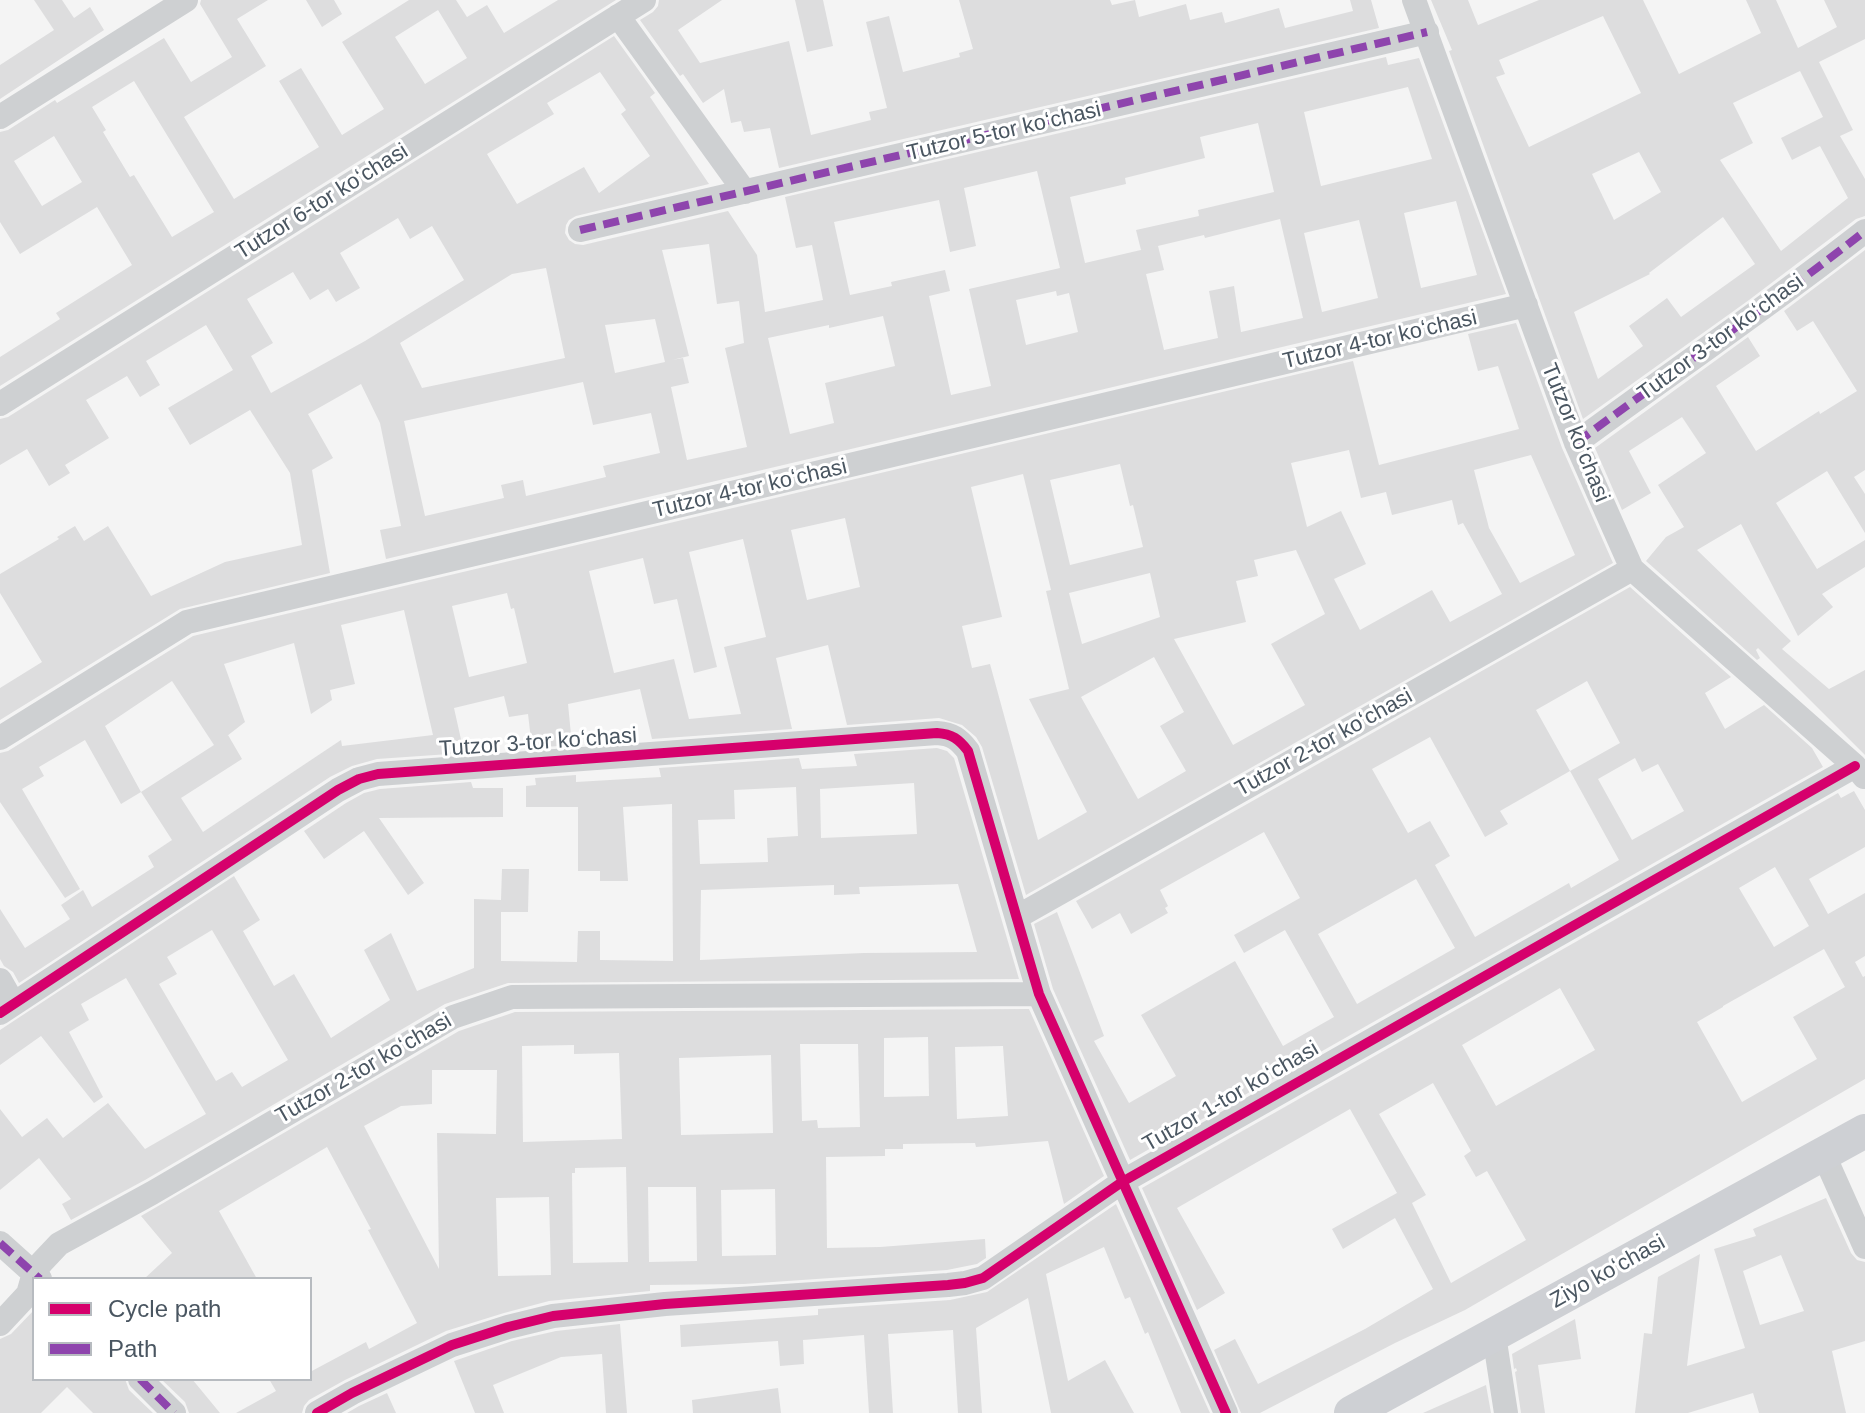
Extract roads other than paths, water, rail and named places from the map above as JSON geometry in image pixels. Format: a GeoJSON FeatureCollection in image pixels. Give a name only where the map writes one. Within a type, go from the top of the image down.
{"type":"FeatureCollection","features":[{"type":"Feature","properties":{"kind":"street"},"geometry":{"type":"LineString","coordinates":[[0,117],[186,0]]}},
{"type":"Feature","properties":{"kind":"street","name":"Tutzor 6-tor koʻchasi"},"geometry":{"type":"LineString","coordinates":[[0,404],[644,0]]}},
{"type":"Feature","properties":{"kind":"street","name":"Tutzor koʻchasi"},"geometry":{"type":"LineString","coordinates":[[1414,0],[1576,443],[1632,569],[1860,773]]}},
{"type":"Feature","properties":{"kind":"street"},"geometry":{"type":"LineString","coordinates":[[618,16],[745,192]]}},
{"type":"Feature","properties":{"kind":"street","name":"Tutzor 5-tor koʻchasi"},"geometry":{"type":"LineString","coordinates":[[580,230],[1427,32]]}},
{"type":"Feature","properties":{"kind":"street","name":"Tutzor 3-tor koʻchasi"},"geometry":{"type":"LineString","coordinates":[[1576,443],[1865,231]]}},
{"type":"Feature","properties":{"kind":"street","name":"Tutzor 4-tor koʻchasi"},"geometry":{"type":"LineString","coordinates":[[0,738],[187,622],[1526,305]]}},
{"type":"Feature","properties":{"kind":"street","name":"Tutzor 2-tor koʻchasi"},"geometry":{"type":"LineString","coordinates":[[1017,917],[1632,569]]}},
{"type":"Feature","properties":{"kind":"street","name":"Tutzor 3-tor koʻchasi"},"geometry":{"type":"LineString","coordinates":[[7,1008],[359,779],[378,774],[946,734],[962,742],[968,751],[1039,994],[1226,1413]]}},
{"type":"Feature","properties":{"kind":"street","name":"Tutzor 1-tor koʻchasi"},"geometry":{"type":"LineString","coordinates":[[317,1413],[452,1345],[553,1316],[665,1304],[965,1283],[983,1278],[1122,1182],[1860,773]]}},
{"type":"Feature","properties":{"kind":"street"},"geometry":{"type":"LineString","coordinates":[[0,980],[7,1008]]}},
{"type":"Feature","properties":{"kind":"street","name":"Tutzor 2-tor koʻchasi"},"geometry":{"type":"LineString","coordinates":[[37,1276],[42,1262],[59,1244],[453,1017],[512,997],[1039,994]]}},
{"type":"Feature","properties":{"kind":"street","name":"Ziyo koʻchasi"},"geometry":{"type":"LineString","coordinates":[[1351,1413],[1865,1131]]}},
{"type":"Feature","properties":{"kind":"street"},"geometry":{"type":"LineString","coordinates":[[1823,1153],[1865,1247]]}},
{"type":"Feature","properties":{"kind":"street"},"geometry":{"type":"LineString","coordinates":[[0,1243],[37,1276]]}},
{"type":"Feature","properties":{"kind":"street","name":"Tutzor 2-tor koʻchasi"},"geometry":{"type":"LineString","coordinates":[[0,1324],[32,1286]]}},
{"type":"Feature","properties":{"kind":"street"},"geometry":{"type":"LineString","coordinates":[[1494,1335],[1506,1413]]}},
{"type":"Feature","properties":{"kind":"street"},"geometry":{"type":"LineString","coordinates":[[142,1381],[174,1413]]}}]}
